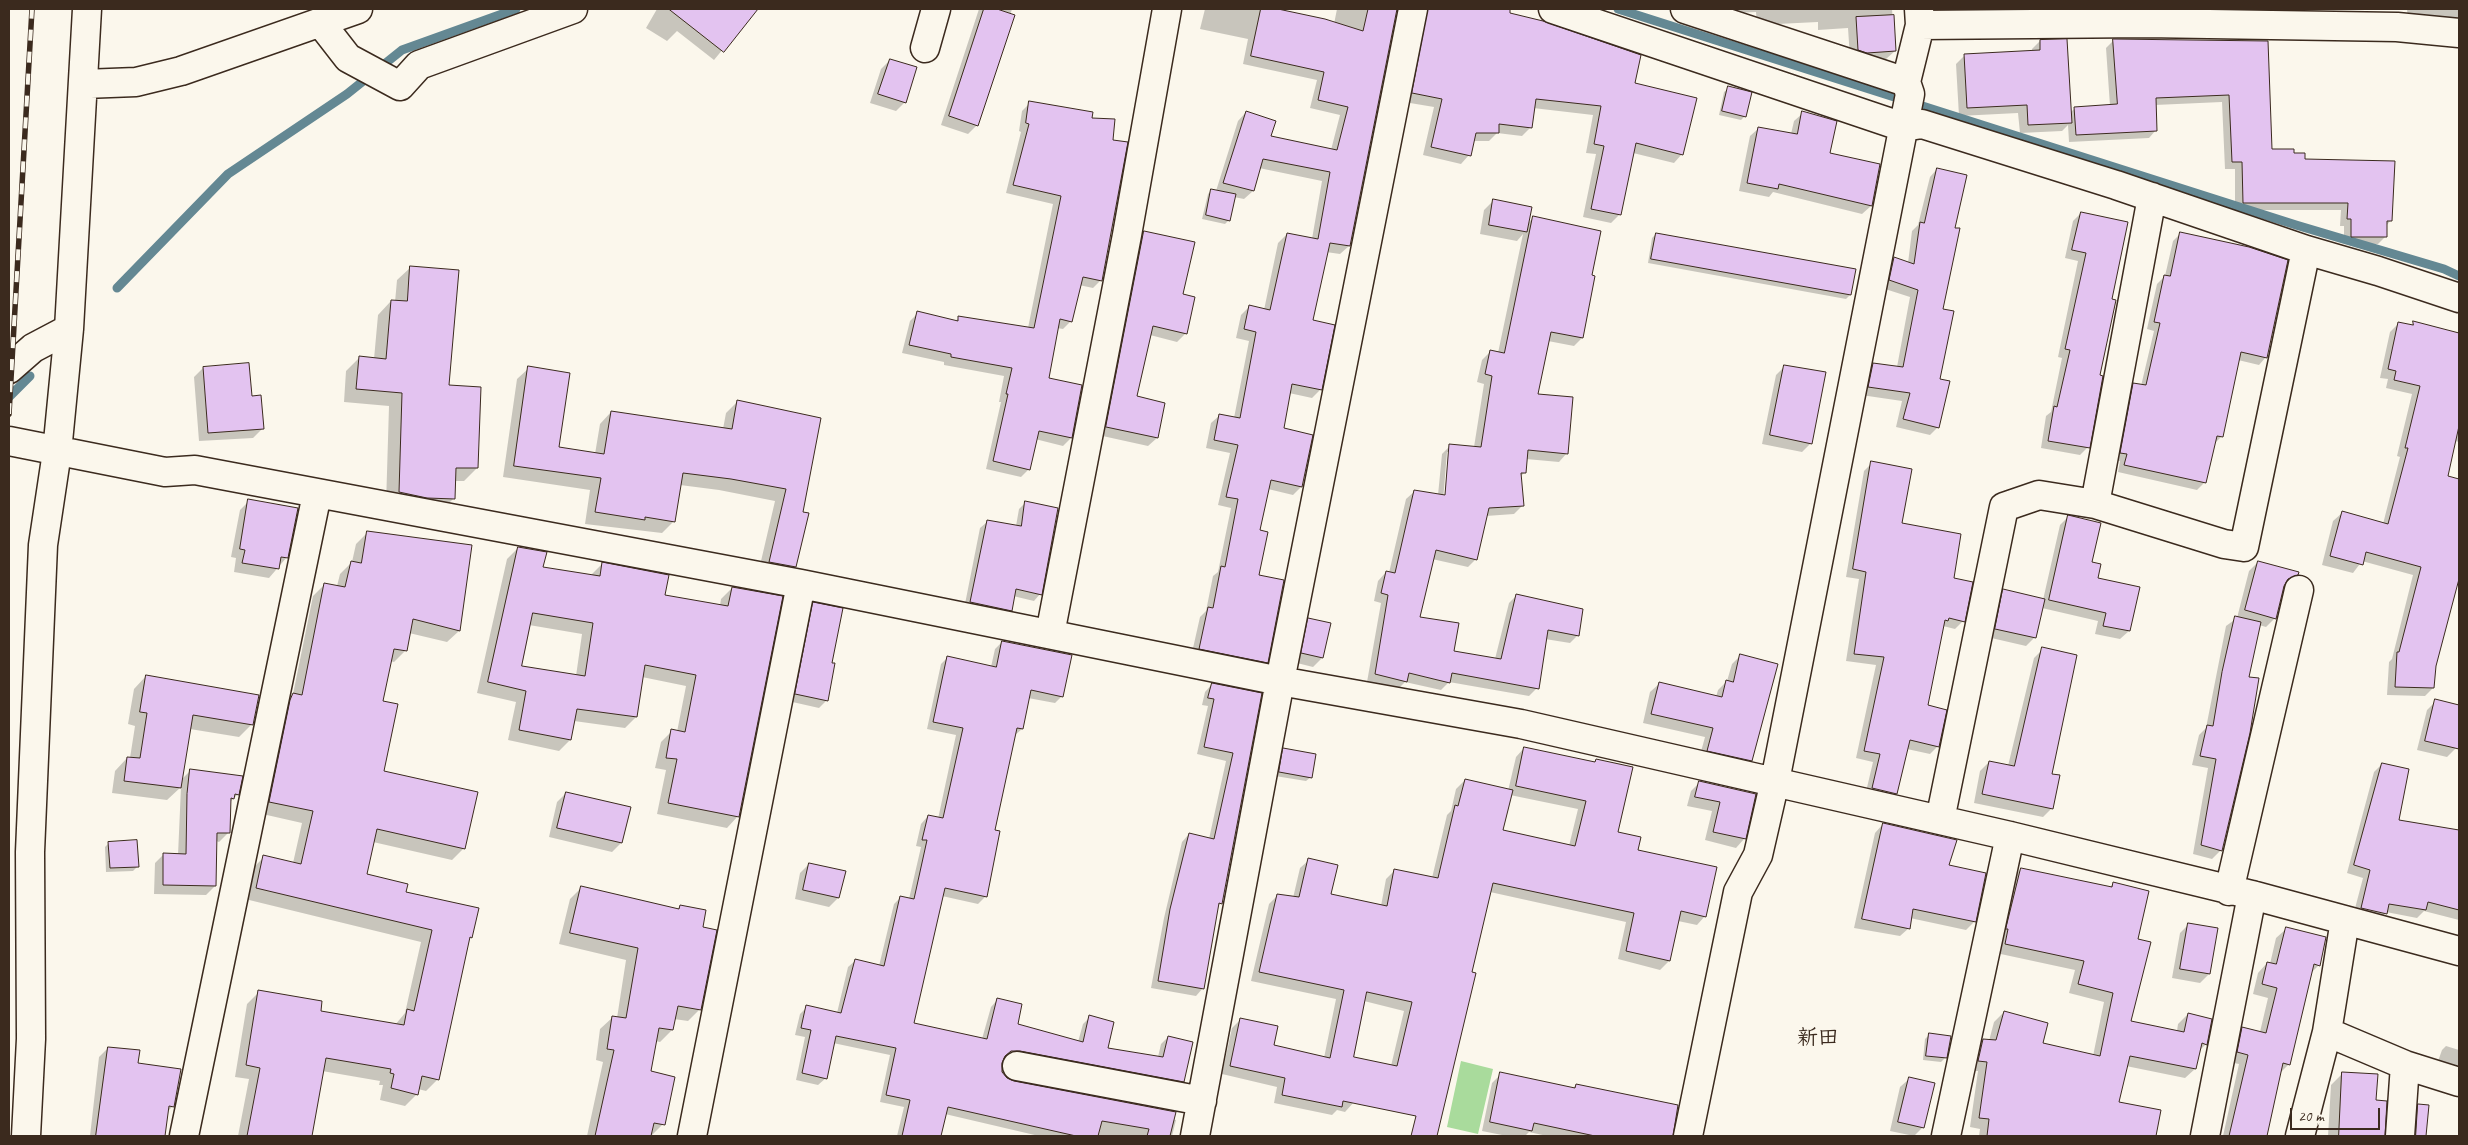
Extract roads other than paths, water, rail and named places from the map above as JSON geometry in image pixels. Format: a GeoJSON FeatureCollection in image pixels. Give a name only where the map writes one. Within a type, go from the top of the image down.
{"type":"FeatureCollection","features":[{"type":"Feature","properties":{"kind":"street"},"geometry":{"type":"LineString","coordinates":[[26,1136],[31,1039],[19,909],[35,697],[43,545],[57,452],[69,328],[87,9]]}},
{"type":"Feature","properties":{"kind":"street"},"geometry":{"type":"LineString","coordinates":[[84,84],[136,82],[181,71],[358,9]]}},
{"type":"Feature","properties":{"kind":"street"},"geometry":{"type":"LineString","coordinates":[[320,22],[348,58],[400,86],[420,65],[573,9]]}},
{"type":"Feature","properties":{"kind":"street"},"geometry":{"type":"LineString","coordinates":[[925,48],[936,9]]}},
{"type":"Feature","properties":{"kind":"street"},"geometry":{"type":"LineString","coordinates":[[1050,634],[1128,235],[1167,9]]}},
{"type":"Feature","properties":{"kind":"street"},"geometry":{"type":"LineString","coordinates":[[1195,1136],[1280,681],[1413,9]]}},
{"type":"Feature","properties":{"kind":"street"},"geometry":{"type":"LineString","coordinates":[[1553,9],[1906,104]]}},
{"type":"Feature","properties":{"kind":"street"},"geometry":{"type":"LineString","coordinates":[[1685,9],[1906,104],[1922,124],[2459,298]]}},
{"type":"Feature","properties":{"kind":"street"},"geometry":{"type":"LineString","coordinates":[[1688,1136],[1738,892],[1758,855],[1775,781],[1906,104],[1919,17],[2145,16],[2396,27],[2459,34]]}},
{"type":"Feature","properties":{"kind":"street"},"geometry":{"type":"LineString","coordinates":[[2095,504],[2152,197]]}},
{"type":"Feature","properties":{"kind":"street"},"geometry":{"type":"LineString","coordinates":[[1940,820],[2004,507],[2039,495],[2095,504],[2224,544],[2244,547],[2306,250]]}},
{"type":"Feature","properties":{"kind":"street"},"geometry":{"type":"LineString","coordinates":[[9,369],[33,348],[69,328]]}},
{"type":"Feature","properties":{"kind":"street"},"geometry":{"type":"LineString","coordinates":[[14,447],[57,452],[164,472],[195,470],[801,584],[1280,681],[1521,724],[2010,836],[2241,893],[2459,951]]}},
{"type":"Feature","properties":{"kind":"street"},"geometry":{"type":"LineString","coordinates":[[184,1136],[317,494]]}},
{"type":"Feature","properties":{"kind":"street"},"geometry":{"type":"LineString","coordinates":[[692,1136],[801,584]]}},
{"type":"Feature","properties":{"kind":"street"},"geometry":{"type":"LineString","coordinates":[[2205,1136],[2241,893],[2298,590]]}},
{"type":"Feature","properties":{"kind":"street"},"geometry":{"type":"LineString","coordinates":[[1946,1136],[2010,836]]}},
{"type":"Feature","properties":{"kind":"street"},"geometry":{"type":"LineString","coordinates":[[2300,1136],[2327,1032],[2345,920]]}},
{"type":"Feature","properties":{"kind":"street"},"geometry":{"type":"LineString","coordinates":[[2327,1032],[2405,1065],[2459,1082]]}},
{"type":"Feature","properties":{"kind":"street"},"geometry":{"type":"LineString","coordinates":[[2400,1136],[2405,1065]]}},
{"type":"Feature","properties":{"kind":"street"},"geometry":{"type":"LineString","coordinates":[[1017,1066],[1202,1101]]}},
{"type":"Feature","properties":{"kind":"waterway"},"geometry":{"type":"LineString","coordinates":[[117,288],[228,174],[347,94],[402,50],[516,9]]}},
{"type":"Feature","properties":{"kind":"waterway"},"geometry":{"type":"LineString","coordinates":[[1618,9],[2296,225],[2444,269],[2459,276]]}},
{"type":"Feature","properties":{"kind":"waterway"},"geometry":{"type":"LineString","coordinates":[[9,397],[30,376]]}},
{"type":"Feature","properties":{"kind":"railway"},"geometry":{"type":"LineString","coordinates":[[9,414],[32,9]]}},
{"type":"Feature","properties":{"kind":"district","name":"新田"},"geometry":{"type":"Point","coordinates":[1818,1038]}}]}
